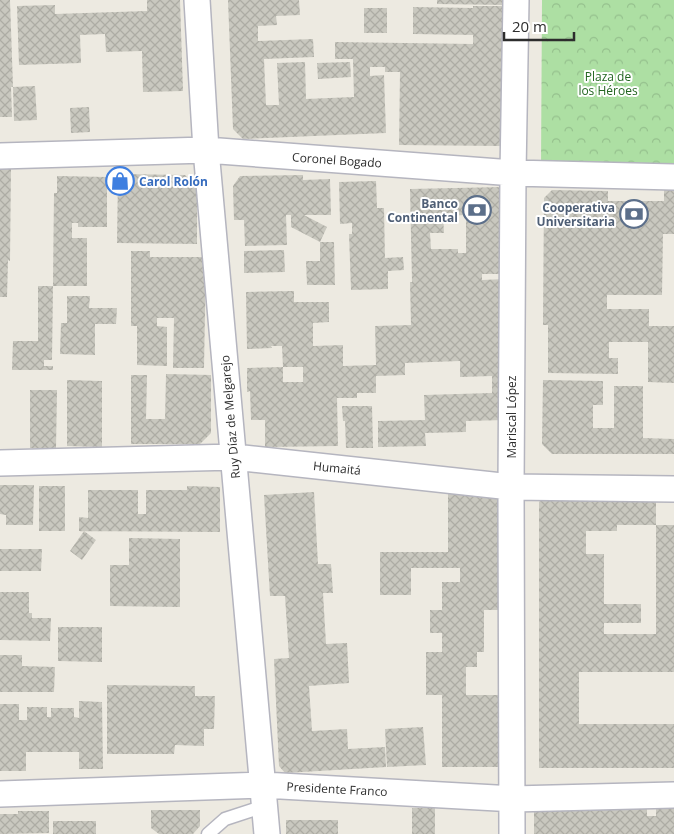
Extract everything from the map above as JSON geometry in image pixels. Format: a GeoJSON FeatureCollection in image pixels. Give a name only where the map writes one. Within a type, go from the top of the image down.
{"type":"FeatureCollection","features":[{"type":"Feature","properties":{"kind":"street","name":"Ruy Díaz de Melgarejo"},"geometry":{"type":"LineString","coordinates":[[197,0],[206,150],[267,834]]}},
{"type":"Feature","properties":{"kind":"street","name":"Mariscal López"},"geometry":{"type":"LineString","coordinates":[[512,834],[511,487],[516,0]]}},
{"type":"Feature","properties":{"kind":"street","name":"Coronel Bogado"},"geometry":{"type":"LineString","coordinates":[[0,156],[206,150],[513,173],[674,177]]}},
{"type":"Feature","properties":{"kind":"street","name":"Humaitá"},"geometry":{"type":"LineString","coordinates":[[0,463],[234,457],[511,487],[674,489]]}},
{"type":"Feature","properties":{"kind":"street","name":"Presidente Franco"},"geometry":{"type":"LineString","coordinates":[[0,794],[513,799],[674,795]]}},
{"type":"Feature","properties":{"kind":"lane"},"geometry":{"type":"LineString","coordinates":[[208,834],[225,818],[264,796]]}},
{"type":"Feature","properties":{"kind":"green space","name":"Plaza de los Héroes"},"geometry":{"type":"Polygon","coordinates":[[[542,0],[674,0],[674,169],[541,165],[542,0]]]}},
{"type":"Feature","properties":{"kind":"building"},"geometry":{"type":"Polygon","coordinates":[[[0,0],[10,0],[13,87],[11,87],[12,117],[0,117],[0,0]]]}},
{"type":"Feature","properties":{"kind":"building"},"geometry":{"type":"Polygon","coordinates":[[[147,0],[180,0],[183,91],[143,92],[142,51],[106,52],[105,34],[80,35],[81,63],[19,65],[17,6],[55,5],[55,14],[147,11],[147,0]]]}},
{"type":"Feature","properties":{"kind":"building"},"geometry":{"type":"Polygon","coordinates":[[[228,0],[299,0],[300,15],[276,16],[277,25],[258,26],[258,41],[313,39],[314,57],[264,59],[266,105],[279,105],[277,63],[305,62],[306,99],[354,97],[353,59],[335,59],[335,42],[473,44],[473,35],[413,34],[413,7],[473,8],[473,6],[503,6],[503,44],[514,44],[514,73],[502,73],[501,146],[399,145],[400,72],[385,72],[385,67],[370,67],[370,76],[384,75],[386,133],[243,139],[233,129],[228,0]]]}},
{"type":"Feature","properties":{"kind":"building"},"geometry":{"type":"Polygon","coordinates":[[[437,0],[503,0],[503,5],[437,4],[437,0]]]}},
{"type":"Feature","properties":{"kind":"building"},"geometry":{"type":"Polygon","coordinates":[[[364,8],[387,8],[387,33],[364,33],[364,8]]]}},
{"type":"Feature","properties":{"kind":"building"},"geometry":{"type":"Polygon","coordinates":[[[350,62],[351,77],[318,79],[317,63],[350,62]]]}},
{"type":"Feature","properties":{"kind":"building"},"geometry":{"type":"Polygon","coordinates":[[[35,86],[37,120],[14,121],[13,87],[35,86]]]}},
{"type":"Feature","properties":{"kind":"building"},"geometry":{"type":"Polygon","coordinates":[[[89,107],[90,132],[71,133],[70,108],[89,107]]]}},
{"type":"Feature","properties":{"kind":"building"},"geometry":{"type":"Polygon","coordinates":[[[0,169],[11,169],[10,261],[8,260],[7,297],[0,297],[0,169]]]}},
{"type":"Feature","properties":{"kind":"building"},"geometry":{"type":"Polygon","coordinates":[[[118,174],[185,175],[197,188],[197,244],[117,243],[118,174]]]}},
{"type":"Feature","properties":{"kind":"building"},"geometry":{"type":"Polygon","coordinates":[[[303,175],[303,180],[330,179],[331,215],[304,215],[327,227],[320,242],[291,227],[291,215],[286,215],[287,245],[245,246],[244,220],[234,220],[233,186],[240,176],[303,175]]]}},
{"type":"Feature","properties":{"kind":"building"},"geometry":{"type":"Polygon","coordinates":[[[57,176],[107,177],[107,227],[78,227],[78,223],[72,223],[72,238],[87,238],[87,286],[53,286],[54,193],[57,193],[57,176]]]}},
{"type":"Feature","properties":{"kind":"building"},"geometry":{"type":"Polygon","coordinates":[[[376,181],[377,208],[384,208],[385,258],[403,257],[404,270],[388,271],[388,289],[351,290],[349,234],[352,234],[352,223],[340,224],[339,182],[376,181]]]}},
{"type":"Feature","properties":{"kind":"building"},"geometry":{"type":"Polygon","coordinates":[[[503,187],[505,274],[482,274],[482,280],[506,279],[506,420],[466,421],[466,432],[425,433],[426,446],[378,447],[378,421],[425,420],[424,395],[492,393],[492,376],[460,377],[460,361],[405,363],[405,375],[376,376],[376,393],[357,393],[357,398],[337,398],[338,446],[265,447],[265,420],[251,420],[250,391],[247,392],[247,368],[283,367],[282,346],[247,349],[246,292],[294,291],[294,302],[329,302],[329,322],[313,323],[313,346],[343,345],[343,366],[376,365],[375,326],[411,325],[410,189],[503,187]],[[466,215],[443,216],[444,233],[430,233],[431,249],[458,249],[458,253],[466,253],[466,215]],[[283,367],[283,382],[303,382],[303,367],[283,367]]]}},
{"type":"Feature","properties":{"kind":"building"},"geometry":{"type":"Polygon","coordinates":[[[664,188],[674,188],[674,234],[663,234],[662,295],[607,295],[607,309],[649,309],[649,326],[674,326],[674,383],[648,382],[648,342],[609,342],[609,358],[618,358],[618,374],[548,373],[548,325],[543,325],[544,198],[552,190],[608,191],[608,201],[664,201],[664,188]]]}},
{"type":"Feature","properties":{"kind":"building"},"geometry":{"type":"Polygon","coordinates":[[[320,242],[334,242],[335,285],[307,285],[306,261],[320,261],[320,242]]]}},
{"type":"Feature","properties":{"kind":"building"},"geometry":{"type":"Polygon","coordinates":[[[284,250],[285,272],[244,273],[244,251],[284,250]]]}},
{"type":"Feature","properties":{"kind":"building"},"geometry":{"type":"Polygon","coordinates":[[[131,251],[150,251],[150,257],[206,257],[204,368],[173,368],[174,318],[157,318],[157,326],[167,327],[167,366],[137,365],[137,326],[131,326],[131,251]]]}},
{"type":"Feature","properties":{"kind":"building"},"geometry":{"type":"Polygon","coordinates":[[[38,286],[53,286],[52,360],[44,360],[44,366],[53,366],[53,370],[12,370],[13,341],[38,341],[38,286]]]}},
{"type":"Feature","properties":{"kind":"building"},"geometry":{"type":"Polygon","coordinates":[[[67,296],[90,296],[89,308],[117,308],[116,324],[95,324],[95,355],[60,354],[61,323],[67,323],[67,296]]]}},
{"type":"Feature","properties":{"kind":"building"},"geometry":{"type":"Polygon","coordinates":[[[166,374],[211,375],[211,433],[200,444],[131,444],[131,375],[147,375],[146,419],[165,419],[166,374]]]}},
{"type":"Feature","properties":{"kind":"building"},"geometry":{"type":"Polygon","coordinates":[[[67,380],[102,381],[102,447],[67,446],[67,380]]]}},
{"type":"Feature","properties":{"kind":"building"},"geometry":{"type":"Polygon","coordinates":[[[543,380],[603,381],[603,405],[593,405],[593,428],[614,428],[614,386],[643,386],[643,438],[674,439],[674,454],[552,454],[542,444],[543,380]]]}},
{"type":"Feature","properties":{"kind":"building"},"geometry":{"type":"Polygon","coordinates":[[[30,390],[57,390],[56,448],[30,448],[30,390]]]}},
{"type":"Feature","properties":{"kind":"building"},"geometry":{"type":"Polygon","coordinates":[[[342,406],[372,406],[373,448],[346,448],[345,421],[343,421],[342,406]]]}},
{"type":"Feature","properties":{"kind":"building"},"geometry":{"type":"Polygon","coordinates":[[[0,485],[34,485],[33,525],[6,525],[6,515],[0,514],[0,485]]]}},
{"type":"Feature","properties":{"kind":"building"},"geometry":{"type":"Polygon","coordinates":[[[39,486],[65,486],[65,531],[39,531],[39,486]]]}},
{"type":"Feature","properties":{"kind":"building"},"geometry":{"type":"Polygon","coordinates":[[[187,486],[220,487],[220,532],[79,531],[79,517],[88,518],[88,490],[138,490],[138,514],[146,514],[146,490],[187,490],[187,486]]]}},
{"type":"Feature","properties":{"kind":"building"},"geometry":{"type":"Polygon","coordinates":[[[448,491],[502,499],[502,610],[484,610],[484,652],[477,652],[477,667],[466,667],[466,695],[508,695],[508,767],[442,767],[442,695],[426,695],[426,652],[442,652],[442,633],[430,633],[430,610],[442,610],[442,582],[460,582],[460,568],[411,568],[411,595],[380,595],[380,552],[448,552],[448,491]]]}},
{"type":"Feature","properties":{"kind":"building"},"geometry":{"type":"Polygon","coordinates":[[[550,491],[656,491],[656,525],[674,525],[674,672],[579,672],[579,724],[674,724],[674,768],[539,768],[539,502],[550,491]],[[617,525],[617,531],[586,531],[586,554],[604,554],[604,604],[641,604],[641,623],[604,623],[604,634],[656,634],[656,525],[617,525]]]}},
{"type":"Feature","properties":{"kind":"building"},"geometry":{"type":"Polygon","coordinates":[[[314,492],[318,564],[331,564],[333,593],[323,593],[326,644],[347,643],[349,683],[309,686],[312,731],[347,729],[348,749],[385,747],[386,767],[285,773],[279,766],[274,659],[289,658],[285,596],[270,596],[264,495],[314,492]]]}},
{"type":"Feature","properties":{"kind":"building"},"geometry":{"type":"Polygon","coordinates":[[[84,531],[96,540],[82,560],[70,551],[84,531]]]}},
{"type":"Feature","properties":{"kind":"building"},"geometry":{"type":"Polygon","coordinates":[[[129,538],[180,539],[180,607],[110,606],[110,565],[129,565],[129,538]]]}},
{"type":"Feature","properties":{"kind":"building"},"geometry":{"type":"Polygon","coordinates":[[[0,549],[42,549],[41,571],[0,571],[0,549]]]}},
{"type":"Feature","properties":{"kind":"building"},"geometry":{"type":"Polygon","coordinates":[[[0,592],[29,592],[29,613],[32,613],[32,618],[51,618],[50,641],[0,640],[0,592]]]}},
{"type":"Feature","properties":{"kind":"building"},"geometry":{"type":"Polygon","coordinates":[[[58,627],[102,627],[102,662],[58,661],[58,627]]]}},
{"type":"Feature","properties":{"kind":"building"},"geometry":{"type":"Polygon","coordinates":[[[0,655],[22,655],[22,666],[55,667],[54,692],[0,692],[0,655]]]}},
{"type":"Feature","properties":{"kind":"building"},"geometry":{"type":"Polygon","coordinates":[[[107,685],[195,686],[195,696],[215,696],[214,729],[204,729],[204,746],[175,745],[174,754],[107,754],[107,685]]]}},
{"type":"Feature","properties":{"kind":"building"},"geometry":{"type":"Polygon","coordinates":[[[79,701],[102,702],[103,769],[79,769],[79,752],[26,752],[26,771],[0,771],[0,704],[19,704],[19,720],[27,720],[27,707],[47,707],[47,717],[51,717],[51,708],[74,708],[74,717],[79,718],[79,701]]]}},
{"type":"Feature","properties":{"kind":"building"},"geometry":{"type":"Polygon","coordinates":[[[423,727],[426,765],[387,767],[385,729],[423,727]]]}},
{"type":"Feature","properties":{"kind":"building"},"geometry":{"type":"Polygon","coordinates":[[[534,806],[647,806],[647,816],[656,816],[656,806],[674,806],[674,834],[534,834],[534,806]]]}},
{"type":"Feature","properties":{"kind":"building"},"geometry":{"type":"Polygon","coordinates":[[[412,808],[435,808],[435,834],[412,834],[412,808]]]}},
{"type":"Feature","properties":{"kind":"building"},"geometry":{"type":"Polygon","coordinates":[[[151,810],[200,810],[200,826],[193,834],[159,834],[151,828],[151,810]]]}},
{"type":"Feature","properties":{"kind":"building"},"geometry":{"type":"Polygon","coordinates":[[[18,811],[49,811],[49,833],[0,834],[0,814],[18,814],[18,811]]]}},
{"type":"Feature","properties":{"kind":"building"},"geometry":{"type":"Polygon","coordinates":[[[286,820],[338,820],[338,834],[286,834],[286,820]]]}},
{"type":"Feature","properties":{"kind":"building"},"geometry":{"type":"Polygon","coordinates":[[[53,821],[96,821],[96,834],[53,834],[53,821]]]}},
{"type":"Feature","properties":{"kind":"place","name":"Carol Rolón"},"geometry":{"type":"Point","coordinates":[120,181]}},
{"type":"Feature","properties":{"kind":"place","name":"Banco Continental"},"geometry":{"type":"Point","coordinates":[477,210]}},
{"type":"Feature","properties":{"kind":"place","name":"Cooperativa Universitaria"},"geometry":{"type":"Point","coordinates":[634,214]}}]}
